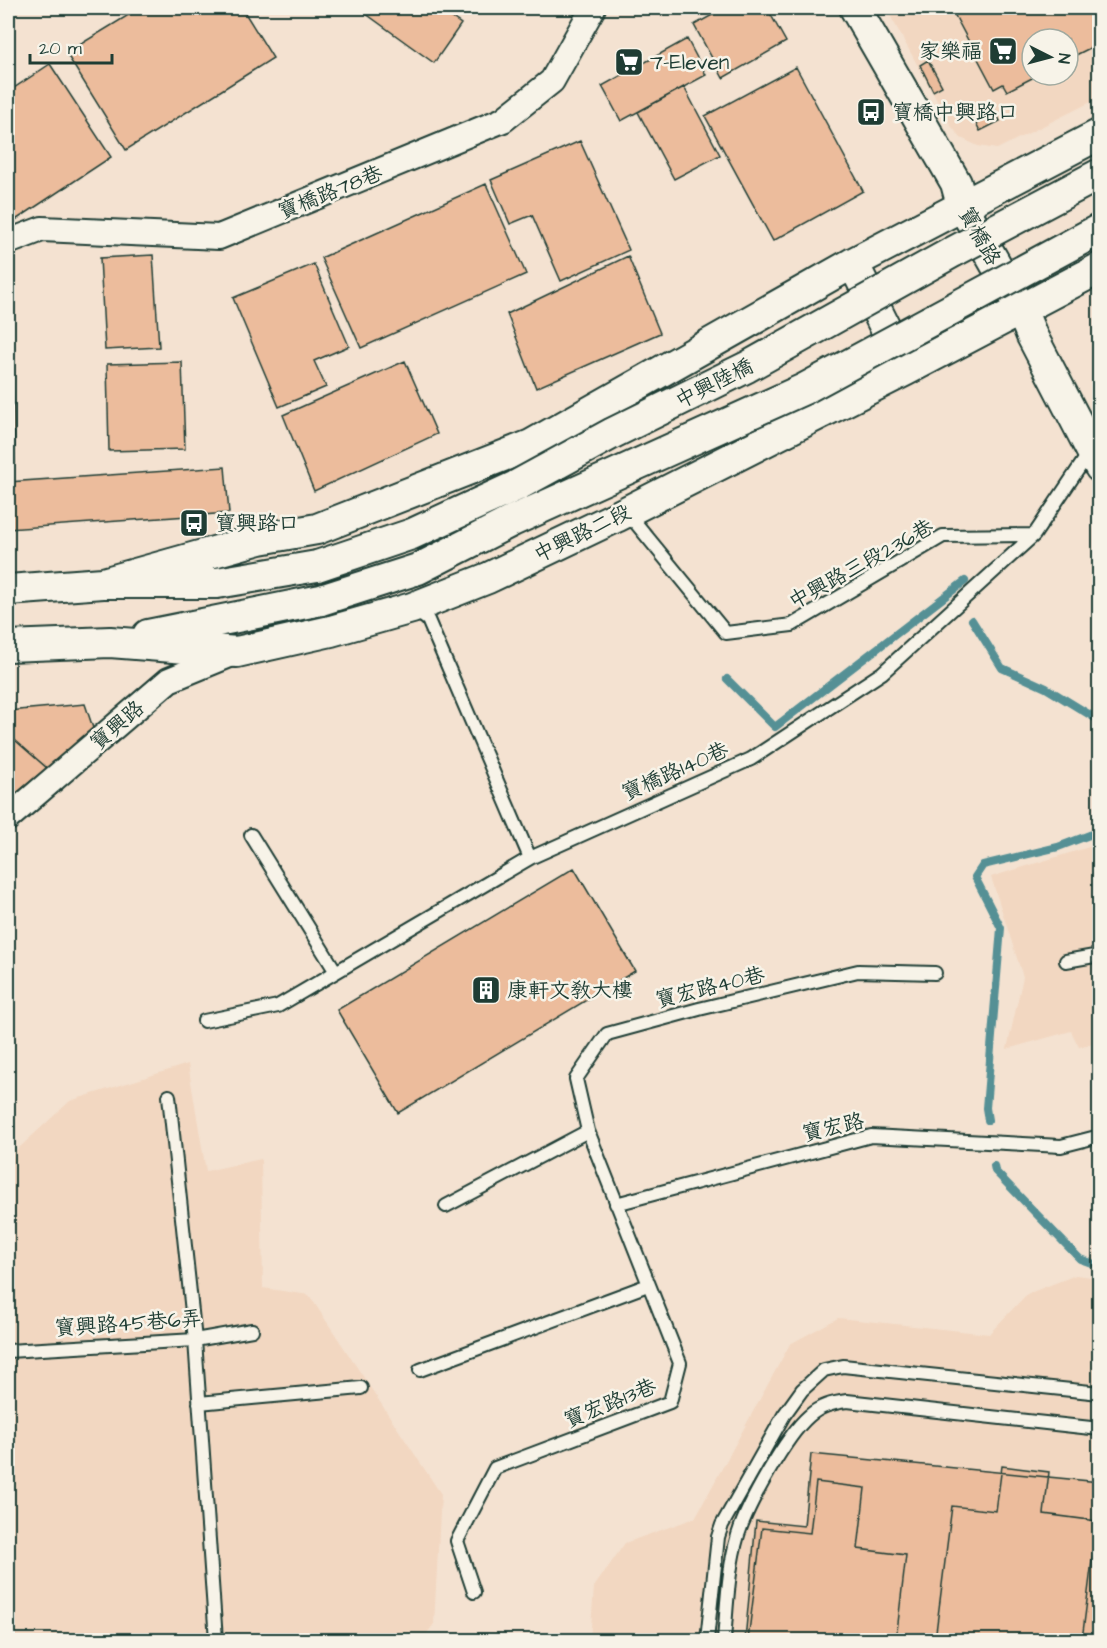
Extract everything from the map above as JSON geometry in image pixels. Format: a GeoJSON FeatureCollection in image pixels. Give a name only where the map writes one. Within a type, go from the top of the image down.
{"type":"FeatureCollection","features":[{"type":"Feature","properties":{"kind":"street","name":"寶橋路78巷"},"geometry":{"type":"LineString","coordinates":[[8,242],[42,229],[219,237],[503,120],[552,81],[593,8]]}},
{"type":"Feature","properties":{"kind":"street","name":"寶橋路"},"geometry":{"type":"LineString","coordinates":[[855,8],[956,183],[962,205],[1021,309],[1032,336],[1095,460]]}},
{"type":"Feature","properties":{"kind":"street"},"geometry":{"type":"LineString","coordinates":[[8,590],[103,583],[260,539],[316,529],[531,445],[853,263],[1100,134]]}},
{"type":"Feature","properties":{"kind":"street","name":"中興陸橋"},"geometry":{"type":"LineString","coordinates":[[103,583],[217,583],[317,566],[412,534],[516,486],[613,433],[747,367],[951,253],[1100,174]]}},
{"type":"Feature","properties":{"kind":"street","name":"中興陸橋"},"geometry":{"type":"LineString","coordinates":[[321,600],[418,569],[512,521],[804,389],[1100,229]]}},
{"type":"Feature","properties":{"kind":"street"},"geometry":{"type":"LineString","coordinates":[[853,263],[906,370]]}},
{"type":"Feature","properties":{"kind":"street","name":"中興路二段"},"geometry":{"type":"LineString","coordinates":[[8,646],[110,642],[237,652],[331,631],[412,608],[488,578],[616,517],[906,370],[1100,268]]}},
{"type":"Feature","properties":{"kind":"street","name":"中興路二段"},"geometry":{"type":"LineString","coordinates":[[110,642],[321,600]]}},
{"type":"Feature","properties":{"kind":"street","name":"寶興路"},"geometry":{"type":"LineString","coordinates":[[8,818],[169,680],[237,652]]}},
{"type":"Feature","properties":{"kind":"lane","name":"寶橋路140巷"},"geometry":{"type":"LineString","coordinates":[[204,1022],[278,1006],[530,858],[751,759],[882,673],[1034,535],[1095,460]]}},
{"type":"Feature","properties":{"kind":"lane","name":"中興路三段236巷"},"geometry":{"type":"LineString","coordinates":[[616,517],[636,522],[726,633],[792,625],[943,536],[1034,535]]}},
{"type":"Feature","properties":{"kind":"lane"},"geometry":{"type":"LineString","coordinates":[[412,608],[428,620],[530,858]]}},
{"type":"Feature","properties":{"kind":"lane"},"geometry":{"type":"LineString","coordinates":[[251,835],[336,972]]}},
{"type":"Feature","properties":{"kind":"lane"},"geometry":{"type":"LineString","coordinates":[[1066,961],[1100,955]]}},
{"type":"Feature","properties":{"kind":"lane","name":"寶宏路40巷"},"geometry":{"type":"LineString","coordinates":[[616,1204],[588,1131],[576,1079],[607,1035],[699,1009],[858,971],[935,973]]}},
{"type":"Feature","properties":{"kind":"lane"},"geometry":{"type":"LineString","coordinates":[[168,1096],[195,1340],[216,1641]]}},
{"type":"Feature","properties":{"kind":"lane"},"geometry":{"type":"LineString","coordinates":[[446,1206],[588,1131]]}},
{"type":"Feature","properties":{"kind":"lane","name":"寶宏路"},"geometry":{"type":"LineString","coordinates":[[616,1204],[871,1136],[1061,1146],[1100,1136]]}},
{"type":"Feature","properties":{"kind":"lane","name":"寶宏路13巷"},"geometry":{"type":"LineString","coordinates":[[474,1592],[457,1541],[495,1468],[670,1402],[680,1363],[616,1204]]}},
{"type":"Feature","properties":{"kind":"lane"},"geometry":{"type":"LineString","coordinates":[[420,1370],[648,1285]]}},
{"type":"Feature","properties":{"kind":"lane","name":"寶興路45巷6弄"},"geometry":{"type":"LineString","coordinates":[[8,1351],[195,1340],[252,1330]]}},
{"type":"Feature","properties":{"kind":"lane"},"geometry":{"type":"LineString","coordinates":[[707,1641],[718,1538],[722,1525],[784,1415],[802,1390],[824,1370],[843,1366],[1100,1393]]}},
{"type":"Feature","properties":{"kind":"lane"},"geometry":{"type":"LineString","coordinates":[[199,1403],[362,1388]]}},
{"type":"Feature","properties":{"kind":"lane"},"geometry":{"type":"LineString","coordinates":[[724,1641],[735,1545],[745,1518],[793,1436],[808,1417],[824,1406],[847,1401],[1100,1429]]}},
{"type":"Feature","properties":{"kind":"shaded area"},"geometry":{"type":"Polygon","coordinates":[[[886,8],[1099,8],[1099,98],[997,149],[978,146],[961,138],[951,126],[886,8]]]}},
{"type":"Feature","properties":{"kind":"shaded area"},"geometry":{"type":"Polygon","coordinates":[[[1099,844],[1099,1042],[1079,1047],[1071,1031],[1007,1049],[1023,977],[991,877],[1099,844]]]}},
{"type":"Feature","properties":{"kind":"shaded area"},"geometry":{"type":"Polygon","coordinates":[[[188,1064],[206,1171],[261,1159],[263,1288],[309,1295],[441,1494],[434,1624],[422,1640],[8,1640],[8,1158],[70,1101],[188,1064]]]}},
{"type":"Feature","properties":{"kind":"shaded area"},"geometry":{"type":"Polygon","coordinates":[[[1076,1275],[1099,1278],[1099,1640],[590,1640],[594,1587],[625,1543],[695,1518],[790,1344],[838,1318],[989,1334],[1027,1294],[1076,1275]]]}},
{"type":"Feature","properties":{"kind":"building"},"geometry":{"type":"Polygon","coordinates":[[[140,8],[242,8],[273,58],[126,150],[66,53],[140,8]]]}},
{"type":"Feature","properties":{"kind":"building"},"geometry":{"type":"Polygon","coordinates":[[[358,8],[438,8],[461,24],[434,63],[358,8]]]}},
{"type":"Feature","properties":{"kind":"building"},"geometry":{"type":"Polygon","coordinates":[[[725,8],[767,8],[786,42],[723,78],[694,25],[725,8]]]}},
{"type":"Feature","properties":{"kind":"building","name":"家樂福"},"geometry":{"type":"Polygon","coordinates":[[[951,8],[1100,8],[1100,43],[1080,53],[1080,27],[1020,27],[1020,84],[1007,91],[1003,84],[994,89],[951,8]]]}},
{"type":"Feature","properties":{"kind":"building"},"geometry":{"type":"Polygon","coordinates":[[[687,39],[706,75],[621,121],[602,86],[687,39]]]}},
{"type":"Feature","properties":{"kind":"building"},"geometry":{"type":"Polygon","coordinates":[[[928,60],[942,86],[933,91],[920,65],[928,60]]]}},
{"type":"Feature","properties":{"kind":"building"},"geometry":{"type":"Polygon","coordinates":[[[50,64],[111,157],[8,225],[8,92],[50,64]]]}},
{"type":"Feature","properties":{"kind":"building"},"geometry":{"type":"Polygon","coordinates":[[[796,67],[863,191],[773,241],[705,116],[796,67]]]}},
{"type":"Feature","properties":{"kind":"building"},"geometry":{"type":"Polygon","coordinates":[[[684,87],[720,155],[674,179],[638,112],[684,87]]]}},
{"type":"Feature","properties":{"kind":"building"},"geometry":{"type":"Polygon","coordinates":[[[991,103],[1000,121],[980,131],[971,113],[991,103]]]}},
{"type":"Feature","properties":{"kind":"building"},"geometry":{"type":"Polygon","coordinates":[[[580,141],[629,250],[561,281],[532,215],[510,224],[491,180],[580,141]]]}},
{"type":"Feature","properties":{"kind":"building"},"geometry":{"type":"Polygon","coordinates":[[[486,184],[526,274],[361,348],[321,258],[486,184]]]}},
{"type":"Feature","properties":{"kind":"building"},"geometry":{"type":"Polygon","coordinates":[[[153,255],[159,347],[105,350],[100,258],[153,255]]]}},
{"type":"Feature","properties":{"kind":"building"},"geometry":{"type":"Polygon","coordinates":[[[628,256],[660,333],[536,388],[507,314],[628,256]]]}},
{"type":"Feature","properties":{"kind":"building"},"geometry":{"type":"Polygon","coordinates":[[[314,264],[349,346],[314,361],[326,387],[279,407],[233,298],[314,264]]]}},
{"type":"Feature","properties":{"kind":"building"},"geometry":{"type":"Polygon","coordinates":[[[405,361],[437,434],[314,491],[283,415],[405,361]]]}},
{"type":"Feature","properties":{"kind":"building"},"geometry":{"type":"Polygon","coordinates":[[[182,362],[185,449],[109,451],[107,364],[182,362]]]}},
{"type":"Feature","properties":{"kind":"building"},"geometry":{"type":"Polygon","coordinates":[[[8,377],[13,377],[15,464],[8,464],[8,377]]]}},
{"type":"Feature","properties":{"kind":"building"},"geometry":{"type":"Polygon","coordinates":[[[225,467],[229,513],[8,529],[8,482],[225,467]]]}},
{"type":"Feature","properties":{"kind":"building"},"geometry":{"type":"Polygon","coordinates":[[[85,704],[95,734],[47,768],[8,734],[8,711],[85,704]]]}},
{"type":"Feature","properties":{"kind":"building"},"geometry":{"type":"Polygon","coordinates":[[[8,734],[47,768],[8,800],[8,734]]]}},
{"type":"Feature","properties":{"kind":"building","name":"康軒文教大樓"},"geometry":{"type":"Polygon","coordinates":[[[574,868],[635,971],[398,1113],[337,1010],[574,868]]]}},
{"type":"Feature","properties":{"kind":"building"},"geometry":{"type":"Polygon","coordinates":[[[811,1454],[1100,1482],[1100,1640],[745,1640],[756,1521],[804,1526],[811,1454]]]}},
{"type":"Feature","properties":{"kind":"building"},"geometry":{"type":"Polygon","coordinates":[[[1002,1466],[1049,1472],[1044,1514],[1097,1521],[1082,1640],[935,1640],[952,1506],[996,1511],[1002,1466]]]}},
{"type":"Feature","properties":{"kind":"building"},"geometry":{"type":"Polygon","coordinates":[[[816,1482],[865,1488],[858,1549],[906,1555],[896,1640],[748,1640],[762,1528],[810,1533],[816,1482]]]}},
{"type":"Feature","properties":{"kind":"waterway"},"geometry":{"type":"LineString","coordinates":[[727,679],[775,727],[965,581]]}},
{"type":"Feature","properties":{"kind":"waterway"},"geometry":{"type":"LineString","coordinates":[[972,620],[1002,668],[1046,688],[1100,721]]}},
{"type":"Feature","properties":{"kind":"waterway"},"geometry":{"type":"LineString","coordinates":[[988,1120],[986,1108],[1001,928],[975,877],[983,865],[1058,847],[1100,831]]}},
{"type":"Feature","properties":{"kind":"waterway"},"geometry":{"type":"LineString","coordinates":[[994,1166],[995,1171],[1080,1259],[1100,1266]]}},
{"type":"Feature","properties":{"kind":"place","name":"家樂福"},"geometry":{"type":"Point","coordinates":[1003,51]}},
{"type":"Feature","properties":{"kind":"place","name":"7-Eleven"},"geometry":{"type":"Point","coordinates":[629,62]}},
{"type":"Feature","properties":{"kind":"place","name":"寶橋中興路口"},"geometry":{"type":"Point","coordinates":[871,112]}},
{"type":"Feature","properties":{"kind":"place","name":"寶興路口"},"geometry":{"type":"Point","coordinates":[194,523]}},
{"type":"Feature","properties":{"kind":"place","name":"康軒文教大樓"},"geometry":{"type":"Point","coordinates":[486,990]}}]}
